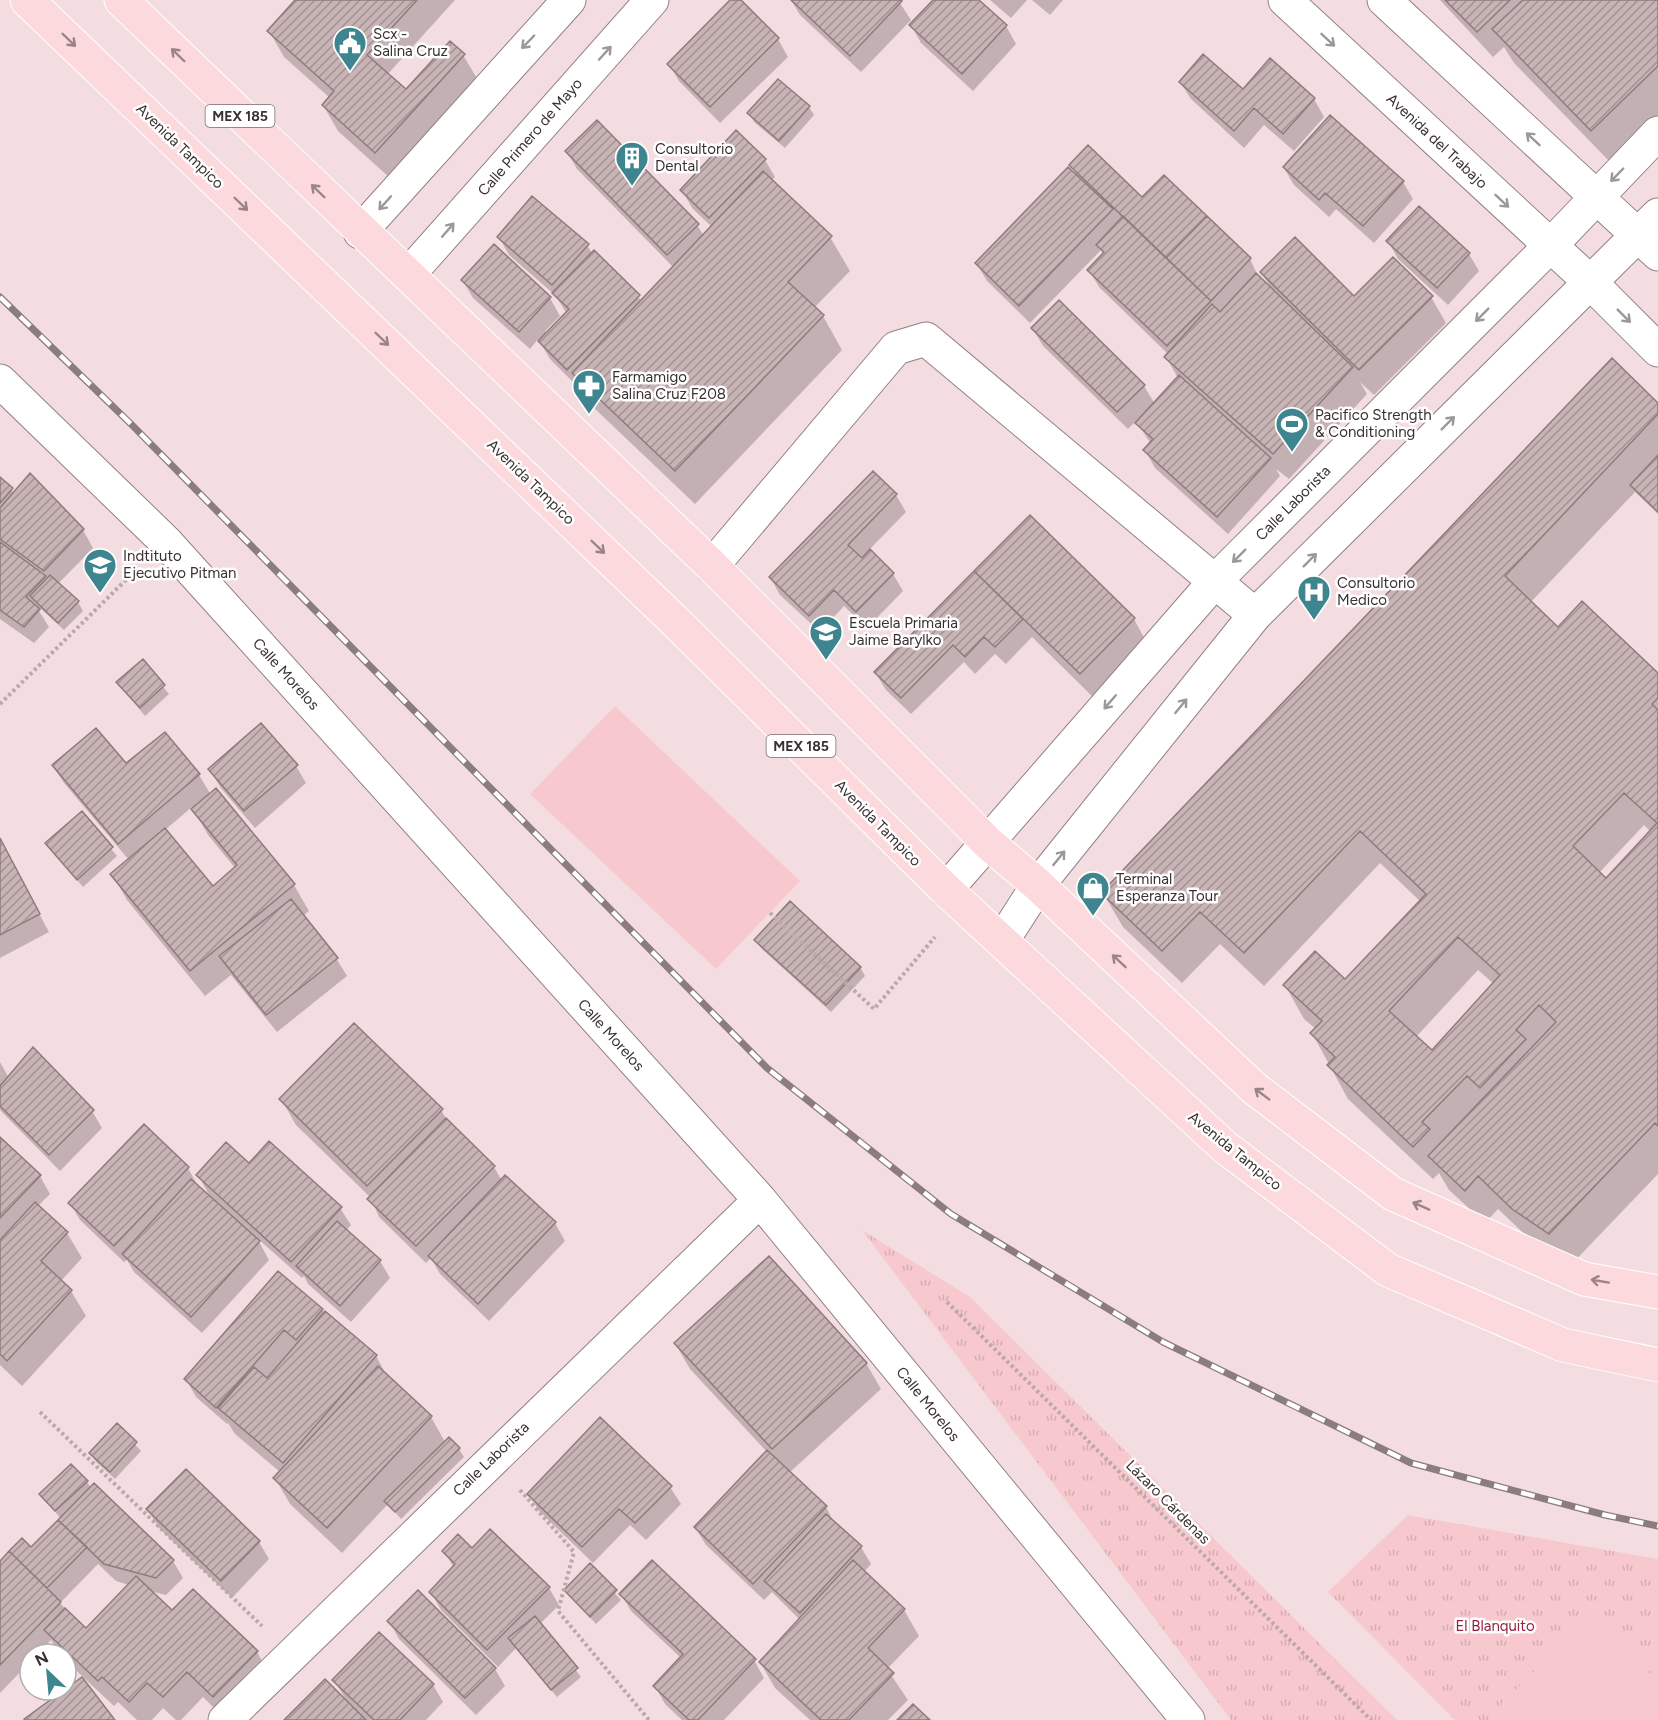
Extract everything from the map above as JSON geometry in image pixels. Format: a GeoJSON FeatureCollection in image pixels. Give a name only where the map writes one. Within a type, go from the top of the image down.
{"type":"FeatureCollection","features":[{"type":"Feature","properties":{"kind":"main road","name":"Avenida Tampico"},"geometry":{"type":"LineString","coordinates":[[27,0],[671,618],[946,890],[1226,1148],[1388,1270],[1563,1345],[1658,1365]]}},
{"type":"Feature","properties":{"kind":"main road","name":"MEX 185"},"geometry":{"type":"LineString","coordinates":[[121,0],[360,232],[409,274],[712,566],[988,843],[1038,885],[1254,1088],[1393,1194],[1584,1279],[1658,1292]]}},
{"type":"Feature","properties":{"kind":"street"},"geometry":{"type":"LineString","coordinates":[[360,232],[569,0]]}},
{"type":"Feature","properties":{"kind":"street","name":"Calle Primero de Mayo"},"geometry":{"type":"LineString","coordinates":[[409,274],[652,0]]}},
{"type":"Feature","properties":{"kind":"street","name":"Avenida del Trabajo"},"geometry":{"type":"LineString","coordinates":[[1285,0],[1590,282],[1658,350]]}},
{"type":"Feature","properties":{"kind":"street"},"geometry":{"type":"LineString","coordinates":[[1002,941],[1038,885],[1255,615],[1590,282],[1652,234],[1595,198],[1384,0]]}},
{"type":"Feature","properties":{"kind":"street","name":"Calle Laborista"},"geometry":{"type":"LineString","coordinates":[[946,890],[1216,580],[1550,246],[1658,133]]}},
{"type":"Feature","properties":{"kind":"street"},"geometry":{"type":"LineString","coordinates":[[712,566],[896,348],[926,339],[1255,615]]}},
{"type":"Feature","properties":{"kind":"street","name":"Calle Morelos"},"geometry":{"type":"LineString","coordinates":[[0,381],[166,542],[760,1200],[1188,1720]]}},
{"type":"Feature","properties":{"kind":"street","name":"Calle Laborista"},"geometry":{"type":"LineString","coordinates":[[225,1720],[760,1200]]}},
{"type":"Feature","properties":{"kind":"path"},"geometry":{"type":"LineString","coordinates":[[0,704],[166,542]]}},
{"type":"Feature","properties":{"kind":"path"},"geometry":{"type":"LineString","coordinates":[[770,913],[874,1009],[931,942]]}},
{"type":"Feature","properties":{"kind":"path","name":"Lázaro Cárdenas"},"geometry":{"type":"LineString","coordinates":[[947,1302],[1371,1720]]}},
{"type":"Feature","properties":{"kind":"path"},"geometry":{"type":"LineString","coordinates":[[40,1412],[292,1655]]}},
{"type":"Feature","properties":{"kind":"path"},"geometry":{"type":"LineString","coordinates":[[492,1458],[574,1552],[558,1611],[649,1720]]}},
{"type":"Feature","properties":{"kind":"green space"},"geometry":{"type":"Polygon","coordinates":[[[615,706],[800,881],[716,969],[530,794],[615,706]]]}},
{"type":"Feature","properties":{"kind":"green space"},"geometry":{"type":"Polygon","coordinates":[[[862,1230],[970,1297],[1397,1720],[1231,1720],[862,1230]]]}},
{"type":"Feature","properties":{"kind":"green space","name":"El Blanquito"},"geometry":{"type":"Polygon","coordinates":[[[1408,1515],[1658,1559],[1658,1720],[1455,1720],[1328,1592],[1408,1515]]]}},
{"type":"Feature","properties":{"kind":"green space"},"geometry":{"type":"Polygon","coordinates":[[[1592,1615],[1658,1682],[1658,1720],[1516,1720],[1501,1704],[1592,1615]]]}},
{"type":"Feature","properties":{"kind":"building","name":"Scx - Salina Cruz"},"geometry":{"type":"Polygon","coordinates":[[[295,0],[417,0],[367,55],[406,89],[450,41],[465,54],[375,153],[322,105],[334,91],[267,31],[295,0]]]}},
{"type":"Feature","properties":{"kind":"building"},"geometry":{"type":"Polygon","coordinates":[[[730,0],[741,0],[779,38],[710,107],[667,64],[730,0]]]}},
{"type":"Feature","properties":{"kind":"building"},"geometry":{"type":"Polygon","coordinates":[[[791,0],[900,0],[902,1],[850,56],[791,0]]]}},
{"type":"Feature","properties":{"kind":"building"},"geometry":{"type":"Polygon","coordinates":[[[933,0],[979,0],[1007,25],[962,74],[909,25],[933,0]]]}},
{"type":"Feature","properties":{"kind":"building"},"geometry":{"type":"Polygon","coordinates":[[[1445,0],[1510,0],[1477,32],[1445,0]]]}},
{"type":"Feature","properties":{"kind":"building"},"geometry":{"type":"Polygon","coordinates":[[[1523,0],[1658,0],[1658,66],[1591,131],[1492,29],[1523,0]]]}},
{"type":"Feature","properties":{"kind":"building"},"geometry":{"type":"Polygon","coordinates":[[[1203,54],[1243,89],[1270,58],[1315,98],[1283,134],[1254,108],[1234,131],[1179,82],[1203,54]]]}},
{"type":"Feature","properties":{"kind":"building"},"geometry":{"type":"Polygon","coordinates":[[[778,79],[810,106],[779,141],[747,113],[778,79]]]}},
{"type":"Feature","properties":{"kind":"building"},"geometry":{"type":"Polygon","coordinates":[[[1330,115],[1404,181],[1363,226],[1325,193],[1319,200],[1283,167],[1330,115]]]}},
{"type":"Feature","properties":{"kind":"building","name":"Consultorio Dental"},"geometry":{"type":"Polygon","coordinates":[[[597,120],[699,224],[667,255],[565,151],[597,120]]]}},
{"type":"Feature","properties":{"kind":"building"},"geometry":{"type":"Polygon","coordinates":[[[736,130],[766,159],[709,218],[680,190],[736,130]]]}},
{"type":"Feature","properties":{"kind":"building"},"geometry":{"type":"Polygon","coordinates":[[[1088,145],[1142,197],[1164,175],[1207,216],[1166,258],[1069,165],[1088,145]]]}},
{"type":"Feature","properties":{"kind":"building"},"geometry":{"type":"Polygon","coordinates":[[[1068,167],[1113,209],[1019,306],[975,263],[1068,167]]]}},
{"type":"Feature","properties":{"kind":"building"},"geometry":{"type":"Polygon","coordinates":[[[763,171],[832,236],[788,282],[824,315],[675,471],[572,373],[763,171]]]}},
{"type":"Feature","properties":{"kind":"building"},"geometry":{"type":"Polygon","coordinates":[[[532,196],[589,244],[552,285],[497,237],[532,196]]]}},
{"type":"Feature","properties":{"kind":"building"},"geometry":{"type":"Polygon","coordinates":[[[1419,206],[1470,253],[1437,288],[1386,241],[1419,206]]]}},
{"type":"Feature","properties":{"kind":"building"},"geometry":{"type":"Polygon","coordinates":[[[1123,216],[1211,301],[1167,346],[1087,270],[1104,252],[1096,245],[1123,216]]]}},
{"type":"Feature","properties":{"kind":"building"},"geometry":{"type":"Polygon","coordinates":[[[1207,216],[1251,258],[1211,301],[1166,258],[1207,216]]]}},
{"type":"Feature","properties":{"kind":"building"},"geometry":{"type":"Polygon","coordinates":[[[1295,237],[1354,296],[1393,257],[1433,296],[1359,370],[1260,272],[1295,237]]]}},
{"type":"Feature","properties":{"kind":"building"},"geometry":{"type":"Polygon","coordinates":[[[494,244],[551,297],[519,332],[461,280],[494,244]]]}},
{"type":"Feature","properties":{"kind":"building"},"geometry":{"type":"Polygon","coordinates":[[[594,250],[640,295],[567,370],[538,341],[569,309],[552,293],[594,250]]]}},
{"type":"Feature","properties":{"kind":"building"},"geometry":{"type":"Polygon","coordinates":[[[1256,273],[1353,367],[1273,454],[1164,357],[1212,304],[1220,312],[1256,273]]]}},
{"type":"Feature","properties":{"kind":"building"},"geometry":{"type":"Polygon","coordinates":[[[1059,300],[1145,385],[1117,412],[1031,328],[1059,300]]]}},
{"type":"Feature","properties":{"kind":"building"},"geometry":{"type":"Polygon","coordinates":[[[1612,358],[1658,403],[1658,414],[1505,576],[1558,627],[1582,601],[1658,673],[1658,698],[1652,704],[1658,710],[1658,1126],[1655,1123],[1549,1234],[1512,1209],[1478,1176],[1465,1191],[1428,1156],[1556,1022],[1539,1005],[1516,1030],[1526,1039],[1480,1088],[1467,1076],[1422,1122],[1430,1129],[1413,1147],[1327,1065],[1335,1057],[1310,1033],[1322,1021],[1283,985],[1315,951],[1345,979],[1426,894],[1360,831],[1244,953],[1200,912],[1162,951],[1101,893],[1612,358]],[[1624,793],[1573,846],[1606,878],[1657,823],[1624,793]],[[1458,937],[1389,1011],[1432,1050],[1500,975],[1458,937]]]}},
{"type":"Feature","properties":{"kind":"building"},"geometry":{"type":"Polygon","coordinates":[[[1179,375],[1271,458],[1217,517],[1143,450],[1153,439],[1135,423],[1179,375]]]}},
{"type":"Feature","properties":{"kind":"building"},"geometry":{"type":"Polygon","coordinates":[[[1658,455],[1658,512],[1630,485],[1658,455]]]}},
{"type":"Feature","properties":{"kind":"building"},"geometry":{"type":"Polygon","coordinates":[[[873,471],[897,494],[848,545],[862,558],[870,549],[894,573],[856,612],[834,590],[809,616],[769,577],[873,471]]]}},
{"type":"Feature","properties":{"kind":"building"},"geometry":{"type":"Polygon","coordinates":[[[30,473],[84,529],[44,571],[0,539],[0,508],[30,473]]]}},
{"type":"Feature","properties":{"kind":"building"},"geometry":{"type":"Polygon","coordinates":[[[0,477],[13,488],[0,503],[0,477]]]}},
{"type":"Feature","properties":{"kind":"building"},"geometry":{"type":"Polygon","coordinates":[[[1030,515],[1135,618],[1080,674],[974,571],[1030,515]]]}},
{"type":"Feature","properties":{"kind":"building"},"geometry":{"type":"Polygon","coordinates":[[[0,542],[46,576],[26,597],[40,609],[24,627],[0,610],[0,542]]]}},
{"type":"Feature","properties":{"kind":"building"},"geometry":{"type":"Polygon","coordinates":[[[974,571],[1023,619],[995,647],[984,637],[965,657],[953,645],[901,698],[874,672],[974,571]]]}},
{"type":"Feature","properties":{"kind":"building"},"geometry":{"type":"Polygon","coordinates":[[[50,575],[79,601],[58,623],[30,596],[50,575]]]}},
{"type":"Feature","properties":{"kind":"building"},"geometry":{"type":"Polygon","coordinates":[[[143,659],[165,685],[140,708],[116,682],[143,659]]]}},
{"type":"Feature","properties":{"kind":"building"},"geometry":{"type":"Polygon","coordinates":[[[261,723],[298,765],[244,811],[208,769],[261,723]]]}},
{"type":"Feature","properties":{"kind":"building"},"geometry":{"type":"Polygon","coordinates":[[[96,728],[126,763],[165,732],[200,774],[118,844],[52,765],[96,728]]]}},
{"type":"Feature","properties":{"kind":"building"},"geometry":{"type":"Polygon","coordinates":[[[216,788],[295,884],[190,971],[110,874],[165,828],[213,886],[237,865],[191,809],[216,788]]]}},
{"type":"Feature","properties":{"kind":"building"},"geometry":{"type":"Polygon","coordinates":[[[82,811],[113,847],[77,880],[45,843],[82,811]]]}},
{"type":"Feature","properties":{"kind":"building"},"geometry":{"type":"Polygon","coordinates":[[[0,838],[40,914],[0,935],[0,838]]]}},
{"type":"Feature","properties":{"kind":"building"},"geometry":{"type":"Polygon","coordinates":[[[291,899],[338,958],[266,1015],[219,956],[291,899]]]}},
{"type":"Feature","properties":{"kind":"building"},"geometry":{"type":"Polygon","coordinates":[[[790,901],[861,967],[826,1005],[754,940],[790,901]]]}},
{"type":"Feature","properties":{"kind":"building"},"geometry":{"type":"Polygon","coordinates":[[[354,1023],[443,1109],[367,1186],[279,1099],[354,1023]]]}},
{"type":"Feature","properties":{"kind":"building"},"geometry":{"type":"Polygon","coordinates":[[[33,1047],[94,1110],[49,1155],[0,1106],[0,1086],[33,1047]]]}},
{"type":"Feature","properties":{"kind":"building"},"geometry":{"type":"Polygon","coordinates":[[[446,1118],[495,1166],[416,1246],[367,1199],[446,1118]]]}},
{"type":"Feature","properties":{"kind":"building"},"geometry":{"type":"Polygon","coordinates":[[[144,1124],[189,1167],[114,1246],[68,1203],[144,1124]]]}},
{"type":"Feature","properties":{"kind":"building"},"geometry":{"type":"Polygon","coordinates":[[[0,1137],[41,1175],[0,1218],[0,1137]]]}},
{"type":"Feature","properties":{"kind":"building"},"geometry":{"type":"Polygon","coordinates":[[[269,1141],[342,1207],[291,1262],[196,1175],[226,1142],[249,1163],[269,1141]]]}},
{"type":"Feature","properties":{"kind":"building"},"geometry":{"type":"Polygon","coordinates":[[[505,1175],[556,1222],[478,1304],[428,1256],[505,1175]]]}},
{"type":"Feature","properties":{"kind":"building"},"geometry":{"type":"Polygon","coordinates":[[[191,1179],[260,1241],[191,1317],[122,1254],[191,1179]]]}},
{"type":"Feature","properties":{"kind":"building"},"geometry":{"type":"Polygon","coordinates":[[[35,1202],[68,1232],[41,1261],[72,1290],[7,1361],[0,1354],[0,1240],[35,1202]]]}},
{"type":"Feature","properties":{"kind":"building"},"geometry":{"type":"Polygon","coordinates":[[[337,1221],[381,1260],[340,1306],[296,1266],[337,1221]]]}},
{"type":"Feature","properties":{"kind":"building"},"geometry":{"type":"Polygon","coordinates":[[[769,1256],[867,1363],[772,1449],[674,1343],[769,1256]]]}},
{"type":"Feature","properties":{"kind":"building"},"geometry":{"type":"Polygon","coordinates":[[[278,1271],[323,1309],[296,1340],[284,1330],[216,1408],[184,1379],[278,1271]]]}},
{"type":"Feature","properties":{"kind":"building"},"geometry":{"type":"Polygon","coordinates":[[[325,1311],[377,1355],[283,1463],[218,1408],[254,1367],[267,1378],[325,1311]]]}},
{"type":"Feature","properties":{"kind":"building"},"geometry":{"type":"Polygon","coordinates":[[[378,1366],[432,1416],[327,1528],[273,1478],[378,1366]]]}},
{"type":"Feature","properties":{"kind":"building"},"geometry":{"type":"Polygon","coordinates":[[[600,1417],[672,1486],[635,1523],[619,1509],[582,1547],[527,1494],[600,1417]]]}},
{"type":"Feature","properties":{"kind":"building"},"geometry":{"type":"Polygon","coordinates":[[[117,1423],[137,1442],[110,1472],[89,1453],[117,1423]]]}},
{"type":"Feature","properties":{"kind":"building"},"geometry":{"type":"Polygon","coordinates":[[[449,1437],[460,1448],[395,1512],[384,1501],[449,1437]]]}},
{"type":"Feature","properties":{"kind":"building"},"geometry":{"type":"Polygon","coordinates":[[[767,1450],[827,1506],[753,1584],[694,1527],[767,1450]]]}},
{"type":"Feature","properties":{"kind":"building"},"geometry":{"type":"Polygon","coordinates":[[[71,1464],[88,1481],[55,1511],[39,1494],[71,1464]]]}},
{"type":"Feature","properties":{"kind":"building"},"geometry":{"type":"Polygon","coordinates":[[[186,1469],[260,1541],[221,1581],[146,1509],[186,1469]]]}},
{"type":"Feature","properties":{"kind":"building"},"geometry":{"type":"Polygon","coordinates":[[[94,1483],[174,1560],[156,1578],[104,1564],[58,1520],[94,1483]]]}},
{"type":"Feature","properties":{"kind":"building"},"geometry":{"type":"Polygon","coordinates":[[[826,1514],[862,1546],[800,1613],[764,1581],[826,1514]]]}},
{"type":"Feature","properties":{"kind":"building"},"geometry":{"type":"Polygon","coordinates":[[[58,1520],[87,1547],[47,1588],[9,1551],[22,1538],[31,1547],[58,1520]]]}},
{"type":"Feature","properties":{"kind":"building"},"geometry":{"type":"Polygon","coordinates":[[[490,1529],[550,1587],[487,1650],[429,1592],[455,1564],[442,1551],[458,1534],[472,1548],[490,1529]]]}},
{"type":"Feature","properties":{"kind":"building"},"geometry":{"type":"Polygon","coordinates":[[[9,1551],[61,1602],[22,1642],[18,1642],[18,1646],[0,1665],[0,1561],[9,1551]]]}},
{"type":"Feature","properties":{"kind":"building"},"geometry":{"type":"Polygon","coordinates":[[[652,1560],[756,1659],[698,1720],[689,1720],[653,1686],[683,1654],[619,1594],[652,1560]]]}},
{"type":"Feature","properties":{"kind":"building"},"geometry":{"type":"Polygon","coordinates":[[[853,1560],[905,1609],[868,1648],[894,1673],[849,1720],[821,1720],[759,1662],[853,1560]]]}},
{"type":"Feature","properties":{"kind":"building"},"geometry":{"type":"Polygon","coordinates":[[[590,1563],[617,1590],[590,1617],[564,1590],[590,1563]]]}},
{"type":"Feature","properties":{"kind":"building"},"geometry":{"type":"Polygon","coordinates":[[[136,1576],[172,1610],[193,1589],[258,1651],[213,1697],[187,1672],[163,1697],[147,1683],[129,1702],[102,1677],[98,1681],[78,1662],[78,1642],[57,1642],[44,1630],[65,1608],[86,1628],[136,1576]]]}},
{"type":"Feature","properties":{"kind":"building"},"geometry":{"type":"Polygon","coordinates":[[[418,1590],[496,1668],[465,1698],[387,1621],[418,1590]]]}},
{"type":"Feature","properties":{"kind":"building"},"geometry":{"type":"Polygon","coordinates":[[[535,1616],[578,1668],[551,1690],[508,1638],[535,1616]]]}},
{"type":"Feature","properties":{"kind":"building"},"geometry":{"type":"Polygon","coordinates":[[[379,1632],[434,1684],[400,1720],[374,1720],[332,1680],[379,1632]]]}},
{"type":"Feature","properties":{"kind":"building"},"geometry":{"type":"Polygon","coordinates":[[[82,1677],[115,1720],[24,1719],[47,1702],[78,1702],[78,1680],[82,1677]]]}},
{"type":"Feature","properties":{"kind":"building"},"geometry":{"type":"Polygon","coordinates":[[[325,1679],[366,1720],[284,1720],[325,1679]]]}},
{"type":"Feature","properties":{"kind":"building"},"geometry":{"type":"Polygon","coordinates":[[[913,1704],[930,1720],[897,1720],[913,1704]]]}},
{"type":"Feature","properties":{"kind":"railway"},"geometry":{"type":"LineString","coordinates":[[0,297],[132,425],[767,1068],[951,1214],[1163,1342],[1411,1463],[1605,1515],[1658,1526]]}},
{"type":"Feature","properties":{"kind":"place","name":"Scx - Salina Cruz"},"geometry":{"type":"Point","coordinates":[350,72]}},
{"type":"Feature","properties":{"kind":"place","name":"Consultorio Dental"},"geometry":{"type":"Point","coordinates":[632,187]}},
{"type":"Feature","properties":{"kind":"place","name":"Farmamigo Salina Cruz F208"},"geometry":{"type":"Point","coordinates":[589,415]}},
{"type":"Feature","properties":{"kind":"place","name":"Pacifico Strength & Conditioning"},"geometry":{"type":"Point","coordinates":[1292,453]}},
{"type":"Feature","properties":{"kind":"place","name":"Indtituto Ejecutivo Pitman"},"geometry":{"type":"Point","coordinates":[100,594]}},
{"type":"Feature","properties":{"kind":"place","name":"Consultorio Medico"},"geometry":{"type":"Point","coordinates":[1314,621]}},
{"type":"Feature","properties":{"kind":"place","name":"Escuela Primaria Jaime Barylko"},"geometry":{"type":"Point","coordinates":[826,661]}},
{"type":"Feature","properties":{"kind":"place","name":"Terminal Esperanza Tour"},"geometry":{"type":"Point","coordinates":[1093,917]}}]}
